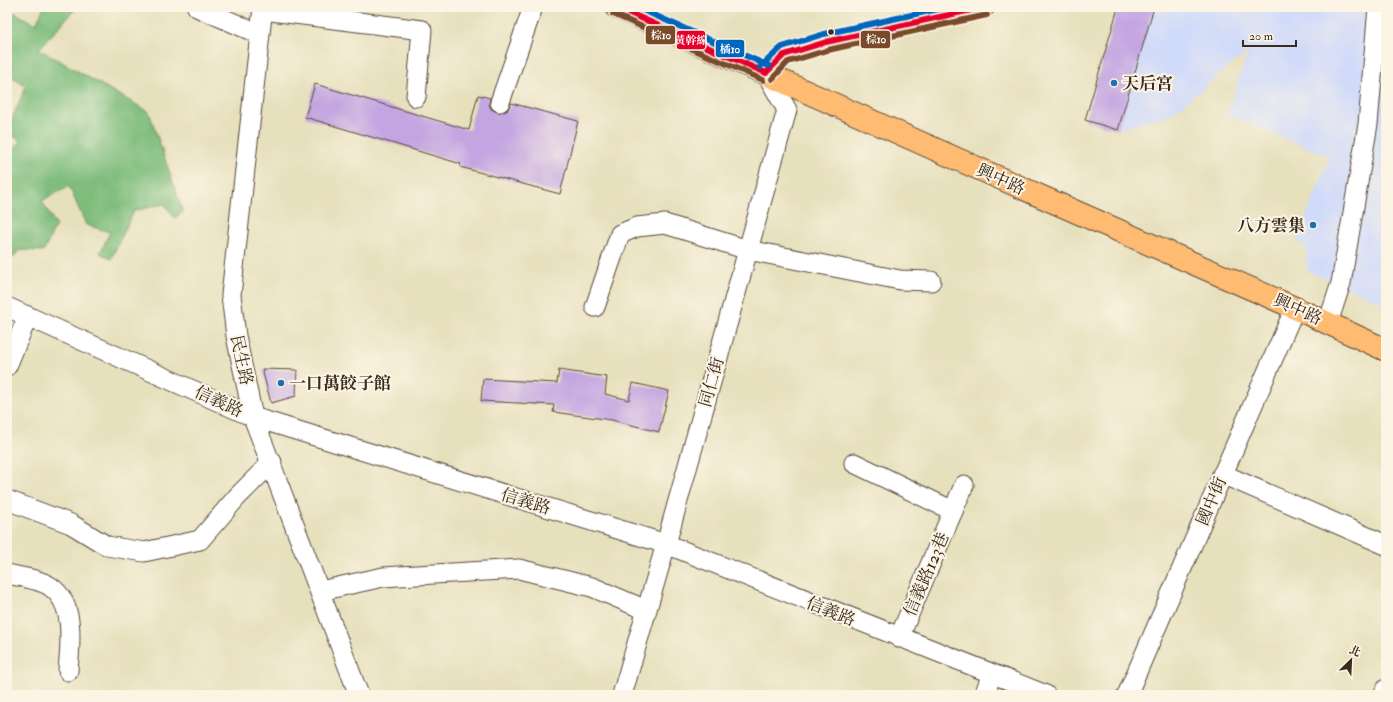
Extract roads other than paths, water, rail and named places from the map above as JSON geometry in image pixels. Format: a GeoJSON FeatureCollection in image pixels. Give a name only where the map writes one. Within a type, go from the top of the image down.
{"type":"FeatureCollection","features":[{"type":"Feature","properties":{"kind":"main road","name":"興中路"},"geometry":{"type":"LineString","coordinates":[[616,7],[766,72],[1386,350]]}},
{"type":"Feature","properties":{"kind":"street"},"geometry":{"type":"LineString","coordinates":[[197,7],[259,34]]}},
{"type":"Feature","properties":{"kind":"street"},"geometry":{"type":"LineString","coordinates":[[500,102],[533,7]]}},
{"type":"Feature","properties":{"kind":"street"},"geometry":{"type":"LineString","coordinates":[[766,72],[784,55],[922,13],[985,7]]}},
{"type":"Feature","properties":{"kind":"street"},"geometry":{"type":"LineString","coordinates":[[1328,323],[1341,283],[1368,124],[1378,7]]}},
{"type":"Feature","properties":{"kind":"street"},"geometry":{"type":"LineString","coordinates":[[263,8],[422,30],[416,97]]}},
{"type":"Feature","properties":{"kind":"street","name":"民生路"},"geometry":{"type":"LineString","coordinates":[[263,8],[231,295],[236,336],[253,417],[272,462],[359,695]]}},
{"type":"Feature","properties":{"kind":"street","name":"同仁街"},"geometry":{"type":"LineString","coordinates":[[622,695],[666,544],[787,110],[766,72]]}},
{"type":"Feature","properties":{"kind":"street"},"geometry":{"type":"LineString","coordinates":[[595,307],[620,234],[638,227],[665,224],[748,250],[900,280],[931,281]]}},
{"type":"Feature","properties":{"kind":"street","name":"信義路"},"geometry":{"type":"LineString","coordinates":[[7,307],[253,417],[666,544],[899,638],[1046,695]]}},
{"type":"Feature","properties":{"kind":"street","name":"國中街"},"geometry":{"type":"LineString","coordinates":[[1127,695],[1295,308]]}},
{"type":"Feature","properties":{"kind":"street"},"geometry":{"type":"LineString","coordinates":[[7,366],[28,316]]}},
{"type":"Feature","properties":{"kind":"street"},"geometry":{"type":"LineString","coordinates":[[7,500],[71,524],[107,546],[144,552],[200,540],[237,497],[272,462]]}},
{"type":"Feature","properties":{"kind":"street","name":"信義路123巷"},"geometry":{"type":"LineString","coordinates":[[854,463],[953,511]]}},
{"type":"Feature","properties":{"kind":"street"},"geometry":{"type":"LineString","coordinates":[[1222,474],[1386,545]]}},
{"type":"Feature","properties":{"kind":"street","name":"信義路123巷"},"geometry":{"type":"LineString","coordinates":[[899,638],[964,485]]}},
{"type":"Feature","properties":{"kind":"street"},"geometry":{"type":"LineString","coordinates":[[320,591],[384,577],[518,569],[592,587],[646,610]]}},
{"type":"Feature","properties":{"kind":"street"},"geometry":{"type":"LineString","coordinates":[[7,574],[51,587],[64,601],[70,629],[68,671]]}},
{"type":"Feature","properties":{"kind":"street"},"geometry":{"type":"LineString","coordinates":[[984,695],[992,674]]}},
{"type":"Feature","properties":{"kind":"street"},"geometry":{"type":"LineString","coordinates":[[1383,695],[1386,689]]}},
{"type":"Feature","properties":{"kind":"place","name":"天后宮"},"geometry":{"type":"Point","coordinates":[1114,83]}},
{"type":"Feature","properties":{"kind":"place","name":"八方雲集"},"geometry":{"type":"Point","coordinates":[1313,225]}},
{"type":"Feature","properties":{"kind":"place","name":"一口萬餃子館"},"geometry":{"type":"Point","coordinates":[281,383]}}]}
